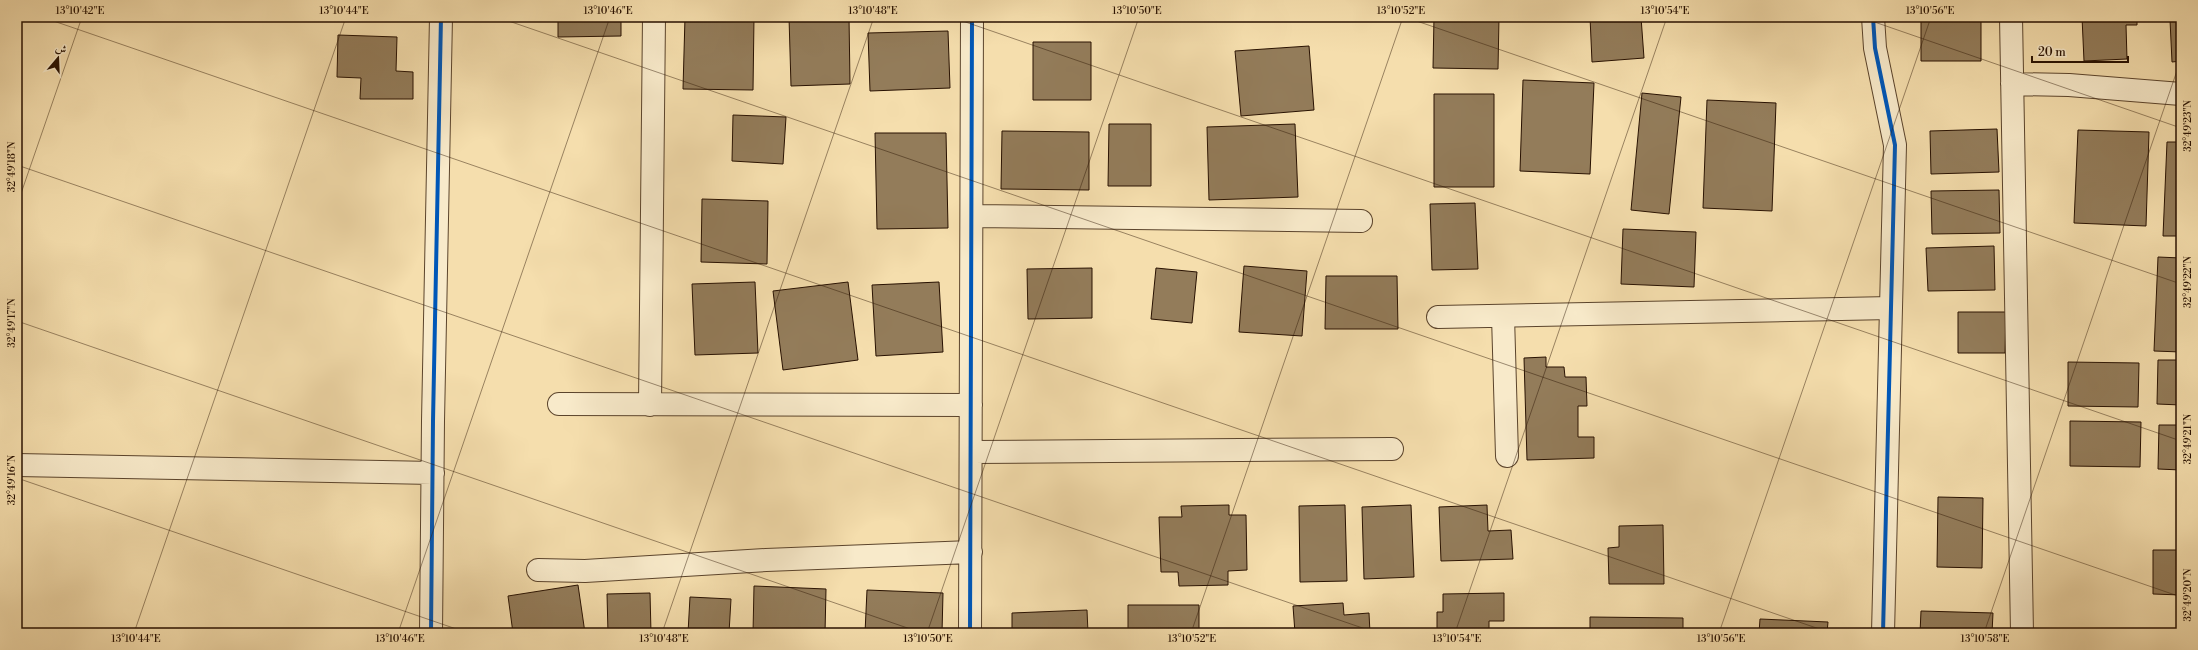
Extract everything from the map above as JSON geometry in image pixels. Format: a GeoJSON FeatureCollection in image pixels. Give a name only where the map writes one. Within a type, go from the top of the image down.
{"type":"FeatureCollection","features":[{"type":"Feature","properties":{"kind":"street"},"geometry":{"type":"LineString","coordinates":[[431,633],[441,17]]}},
{"type":"Feature","properties":{"kind":"street"},"geometry":{"type":"LineString","coordinates":[[650,405],[654,17]]}},
{"type":"Feature","properties":{"kind":"street"},"geometry":{"type":"LineString","coordinates":[[970,633],[973,216],[972,17]]}},
{"type":"Feature","properties":{"kind":"street"},"geometry":{"type":"LineString","coordinates":[[1873,17],[1874,48],[1895,145],[1883,633]]}},
{"type":"Feature","properties":{"kind":"street"},"geometry":{"type":"LineString","coordinates":[[2012,17],[2022,633]]}},
{"type":"Feature","properties":{"kind":"street"},"geometry":{"type":"LineString","coordinates":[[2012,84],[2069,85],[2181,94]]}},
{"type":"Feature","properties":{"kind":"street"},"geometry":{"type":"LineString","coordinates":[[973,216],[1361,221]]}},
{"type":"Feature","properties":{"kind":"street"},"geometry":{"type":"LineString","coordinates":[[1438,316],[1891,308]]}},
{"type":"Feature","properties":{"kind":"street"},"geometry":{"type":"LineString","coordinates":[[1503,316],[1507,456]]}},
{"type":"Feature","properties":{"kind":"street"},"geometry":{"type":"LineString","coordinates":[[559,404],[971,405]]}},
{"type":"Feature","properties":{"kind":"street"},"geometry":{"type":"LineString","coordinates":[[971,452],[1392,449]]}},
{"type":"Feature","properties":{"kind":"street"},"geometry":{"type":"LineString","coordinates":[[17,465],[433,473]]}},
{"type":"Feature","properties":{"kind":"street"},"geometry":{"type":"LineString","coordinates":[[538,570],[585,571],[766,560],[971,552]]}},
{"type":"Feature","properties":{"kind":"building"},"geometry":{"type":"Polygon","coordinates":[[[558,17],[621,17],[621,36],[558,37],[558,17]]]}},
{"type":"Feature","properties":{"kind":"building"},"geometry":{"type":"Polygon","coordinates":[[[685,17],[754,17],[753,90],[683,89],[685,17]]]}},
{"type":"Feature","properties":{"kind":"building"},"geometry":{"type":"Polygon","coordinates":[[[789,17],[849,17],[850,84],[791,86],[789,17]]]}},
{"type":"Feature","properties":{"kind":"building"},"geometry":{"type":"Polygon","coordinates":[[[1434,17],[1499,17],[1498,69],[1433,68],[1434,17]]]}},
{"type":"Feature","properties":{"kind":"building"},"geometry":{"type":"Polygon","coordinates":[[[1590,17],[1641,17],[1644,58],[1592,62],[1590,17]]]}},
{"type":"Feature","properties":{"kind":"building"},"geometry":{"type":"Polygon","coordinates":[[[1921,17],[1981,17],[1981,61],[1921,61],[1921,17]]]}},
{"type":"Feature","properties":{"kind":"building"},"geometry":{"type":"Polygon","coordinates":[[[2082,17],[2137,17],[2137,25],[2126,25],[2127,59],[2084,61],[2082,17]]]}},
{"type":"Feature","properties":{"kind":"building"},"geometry":{"type":"Polygon","coordinates":[[[2181,19],[2181,61],[2172,62],[2170,20],[2181,19]]]}},
{"type":"Feature","properties":{"kind":"building"},"geometry":{"type":"Polygon","coordinates":[[[948,31],[950,88],[870,91],[868,33],[948,31]]]}},
{"type":"Feature","properties":{"kind":"building"},"geometry":{"type":"Polygon","coordinates":[[[338,35],[397,37],[396,71],[413,72],[413,99],[360,99],[361,78],[337,77],[338,35]]]}},
{"type":"Feature","properties":{"kind":"building"},"geometry":{"type":"Polygon","coordinates":[[[1033,42],[1091,42],[1091,100],[1033,100],[1033,42]]]}},
{"type":"Feature","properties":{"kind":"building"},"geometry":{"type":"Polygon","coordinates":[[[1309,46],[1314,110],[1241,116],[1235,51],[1309,46]]]}},
{"type":"Feature","properties":{"kind":"building"},"geometry":{"type":"Polygon","coordinates":[[[1523,80],[1594,83],[1590,174],[1520,171],[1523,80]]]}},
{"type":"Feature","properties":{"kind":"building"},"geometry":{"type":"Polygon","coordinates":[[[1642,93],[1681,97],[1669,214],[1631,210],[1642,93]]]}},
{"type":"Feature","properties":{"kind":"building"},"geometry":{"type":"Polygon","coordinates":[[[1434,94],[1494,94],[1494,187],[1434,187],[1434,94]]]}},
{"type":"Feature","properties":{"kind":"building"},"geometry":{"type":"Polygon","coordinates":[[[1707,100],[1776,103],[1772,211],[1703,208],[1707,100]]]}},
{"type":"Feature","properties":{"kind":"building"},"geometry":{"type":"Polygon","coordinates":[[[733,115],[786,117],[783,164],[732,161],[733,115]]]}},
{"type":"Feature","properties":{"kind":"building"},"geometry":{"type":"Polygon","coordinates":[[[1109,124],[1151,124],[1151,186],[1108,186],[1109,124]]]}},
{"type":"Feature","properties":{"kind":"building"},"geometry":{"type":"Polygon","coordinates":[[[1295,124],[1298,197],[1209,200],[1207,127],[1295,124]]]}},
{"type":"Feature","properties":{"kind":"building"},"geometry":{"type":"Polygon","coordinates":[[[1997,129],[1999,172],[1931,174],[1930,131],[1997,129]]]}},
{"type":"Feature","properties":{"kind":"building"},"geometry":{"type":"Polygon","coordinates":[[[2078,130],[2149,132],[2146,226],[2074,223],[2078,130]]]}},
{"type":"Feature","properties":{"kind":"building"},"geometry":{"type":"Polygon","coordinates":[[[1002,131],[1089,132],[1089,190],[1001,189],[1002,131]]]}},
{"type":"Feature","properties":{"kind":"building"},"geometry":{"type":"Polygon","coordinates":[[[875,133],[946,133],[948,228],[877,229],[875,133]]]}},
{"type":"Feature","properties":{"kind":"building"},"geometry":{"type":"Polygon","coordinates":[[[2167,142],[2181,142],[2181,236],[2163,236],[2167,142]]]}},
{"type":"Feature","properties":{"kind":"building"},"geometry":{"type":"Polygon","coordinates":[[[1999,190],[2000,233],[1932,234],[1931,191],[1999,190]]]}},
{"type":"Feature","properties":{"kind":"building"},"geometry":{"type":"Polygon","coordinates":[[[702,199],[768,201],[767,264],[701,262],[702,199]]]}},
{"type":"Feature","properties":{"kind":"building"},"geometry":{"type":"Polygon","coordinates":[[[1475,203],[1478,269],[1432,270],[1430,204],[1475,203]]]}},
{"type":"Feature","properties":{"kind":"building"},"geometry":{"type":"Polygon","coordinates":[[[1623,229],[1696,232],[1694,287],[1621,284],[1623,229]]]}},
{"type":"Feature","properties":{"kind":"building"},"geometry":{"type":"Polygon","coordinates":[[[1994,246],[1995,290],[1928,291],[1926,248],[1994,246]]]}},
{"type":"Feature","properties":{"kind":"building"},"geometry":{"type":"Polygon","coordinates":[[[2158,257],[2181,258],[2181,352],[2154,351],[2158,257]]]}},
{"type":"Feature","properties":{"kind":"building"},"geometry":{"type":"Polygon","coordinates":[[[1244,266],[1307,271],[1302,336],[1239,332],[1244,266]]]}},
{"type":"Feature","properties":{"kind":"building"},"geometry":{"type":"Polygon","coordinates":[[[1092,268],[1092,318],[1028,319],[1027,269],[1092,268]]]}},
{"type":"Feature","properties":{"kind":"building"},"geometry":{"type":"Polygon","coordinates":[[[1156,268],[1197,272],[1192,323],[1151,319],[1156,268]]]}},
{"type":"Feature","properties":{"kind":"building"},"geometry":{"type":"Polygon","coordinates":[[[1326,276],[1397,276],[1398,329],[1325,329],[1326,276]]]}},
{"type":"Feature","properties":{"kind":"building"},"geometry":{"type":"Polygon","coordinates":[[[755,282],[758,353],[695,355],[692,284],[755,282]]]}},
{"type":"Feature","properties":{"kind":"building"},"geometry":{"type":"Polygon","coordinates":[[[848,282],[858,360],[783,370],[773,291],[848,282]]]}},
{"type":"Feature","properties":{"kind":"building"},"geometry":{"type":"Polygon","coordinates":[[[939,282],[943,352],[876,356],[872,285],[939,282]]]}},
{"type":"Feature","properties":{"kind":"building"},"geometry":{"type":"Polygon","coordinates":[[[1958,312],[2006,312],[2005,353],[1958,353],[1958,312]]]}},
{"type":"Feature","properties":{"kind":"building"},"geometry":{"type":"Polygon","coordinates":[[[1546,357],[1546,367],[1564,367],[1565,377],[1586,377],[1587,406],[1578,406],[1578,437],[1594,437],[1594,458],[1527,460],[1524,358],[1546,357]]]}},
{"type":"Feature","properties":{"kind":"building"},"geometry":{"type":"Polygon","coordinates":[[[2158,360],[2181,360],[2181,405],[2157,404],[2158,360]]]}},
{"type":"Feature","properties":{"kind":"building"},"geometry":{"type":"Polygon","coordinates":[[[2068,362],[2139,363],[2138,407],[2068,406],[2068,362]]]}},
{"type":"Feature","properties":{"kind":"building"},"geometry":{"type":"Polygon","coordinates":[[[2070,421],[2141,422],[2140,467],[2070,466],[2070,421]]]}},
{"type":"Feature","properties":{"kind":"building"},"geometry":{"type":"Polygon","coordinates":[[[2159,425],[2181,425],[2181,470],[2158,469],[2159,425]]]}},
{"type":"Feature","properties":{"kind":"building"},"geometry":{"type":"Polygon","coordinates":[[[1938,497],[1983,498],[1982,568],[1937,567],[1938,497]]]}},
{"type":"Feature","properties":{"kind":"building"},"geometry":{"type":"Polygon","coordinates":[[[1229,505],[1229,515],[1246,515],[1247,570],[1228,571],[1228,585],[1179,586],[1178,572],[1161,572],[1159,517],[1182,517],[1181,506],[1229,505]]]}},
{"type":"Feature","properties":{"kind":"building"},"geometry":{"type":"Polygon","coordinates":[[[1345,505],[1347,581],[1300,582],[1299,506],[1345,505]]]}},
{"type":"Feature","properties":{"kind":"building"},"geometry":{"type":"Polygon","coordinates":[[[1411,505],[1414,577],[1364,579],[1362,507],[1411,505]]]}},
{"type":"Feature","properties":{"kind":"building"},"geometry":{"type":"Polygon","coordinates":[[[1487,505],[1488,531],[1511,530],[1513,559],[1441,561],[1439,507],[1487,505]]]}},
{"type":"Feature","properties":{"kind":"building"},"geometry":{"type":"Polygon","coordinates":[[[1663,525],[1664,584],[1609,584],[1608,548],[1619,547],[1619,526],[1663,525]]]}},
{"type":"Feature","properties":{"kind":"building"},"geometry":{"type":"Polygon","coordinates":[[[2153,550],[2181,550],[2181,595],[2153,594],[2153,550]]]}},
{"type":"Feature","properties":{"kind":"building"},"geometry":{"type":"Polygon","coordinates":[[[578,585],[585,633],[513,633],[508,596],[578,585]]]}},
{"type":"Feature","properties":{"kind":"building"},"geometry":{"type":"Polygon","coordinates":[[[754,586],[826,589],[825,633],[753,633],[754,586]]]}},
{"type":"Feature","properties":{"kind":"building"},"geometry":{"type":"Polygon","coordinates":[[[867,590],[943,593],[942,633],[865,633],[867,590]]]}},
{"type":"Feature","properties":{"kind":"building"},"geometry":{"type":"Polygon","coordinates":[[[650,593],[651,633],[608,633],[607,594],[650,593]]]}},
{"type":"Feature","properties":{"kind":"building"},"geometry":{"type":"Polygon","coordinates":[[[1504,593],[1504,621],[1489,621],[1489,633],[1437,633],[1437,612],[1443,612],[1443,594],[1504,593]]]}},
{"type":"Feature","properties":{"kind":"building"},"geometry":{"type":"Polygon","coordinates":[[[690,597],[731,599],[729,633],[688,633],[690,597]]]}},
{"type":"Feature","properties":{"kind":"building"},"geometry":{"type":"Polygon","coordinates":[[[1343,603],[1344,615],[1369,613],[1370,633],[1295,633],[1293,606],[1343,603]]]}},
{"type":"Feature","properties":{"kind":"building"},"geometry":{"type":"Polygon","coordinates":[[[1128,605],[1199,605],[1199,633],[1128,633],[1128,605]]]}},
{"type":"Feature","properties":{"kind":"building"},"geometry":{"type":"Polygon","coordinates":[[[1087,610],[1088,633],[1012,633],[1012,613],[1087,610]]]}},
{"type":"Feature","properties":{"kind":"building"},"geometry":{"type":"Polygon","coordinates":[[[1921,611],[1993,613],[1992,633],[1920,633],[1921,611]]]}},
{"type":"Feature","properties":{"kind":"building"},"geometry":{"type":"Polygon","coordinates":[[[1590,617],[1683,618],[1683,633],[1590,633],[1590,617]]]}},
{"type":"Feature","properties":{"kind":"building"},"geometry":{"type":"Polygon","coordinates":[[[1760,619],[1828,622],[1827,633],[1759,633],[1760,619]]]}},
{"type":"Feature","properties":{"kind":"cycle path"},"geometry":{"type":"LineString","coordinates":[[431,633],[433,421],[441,17]]}},
{"type":"Feature","properties":{"kind":"cycle path"},"geometry":{"type":"LineString","coordinates":[[970,633],[972,17]]}},
{"type":"Feature","properties":{"kind":"cycle path"},"geometry":{"type":"LineString","coordinates":[[1873,17],[1875,48],[1895,145],[1883,633]]}}]}
